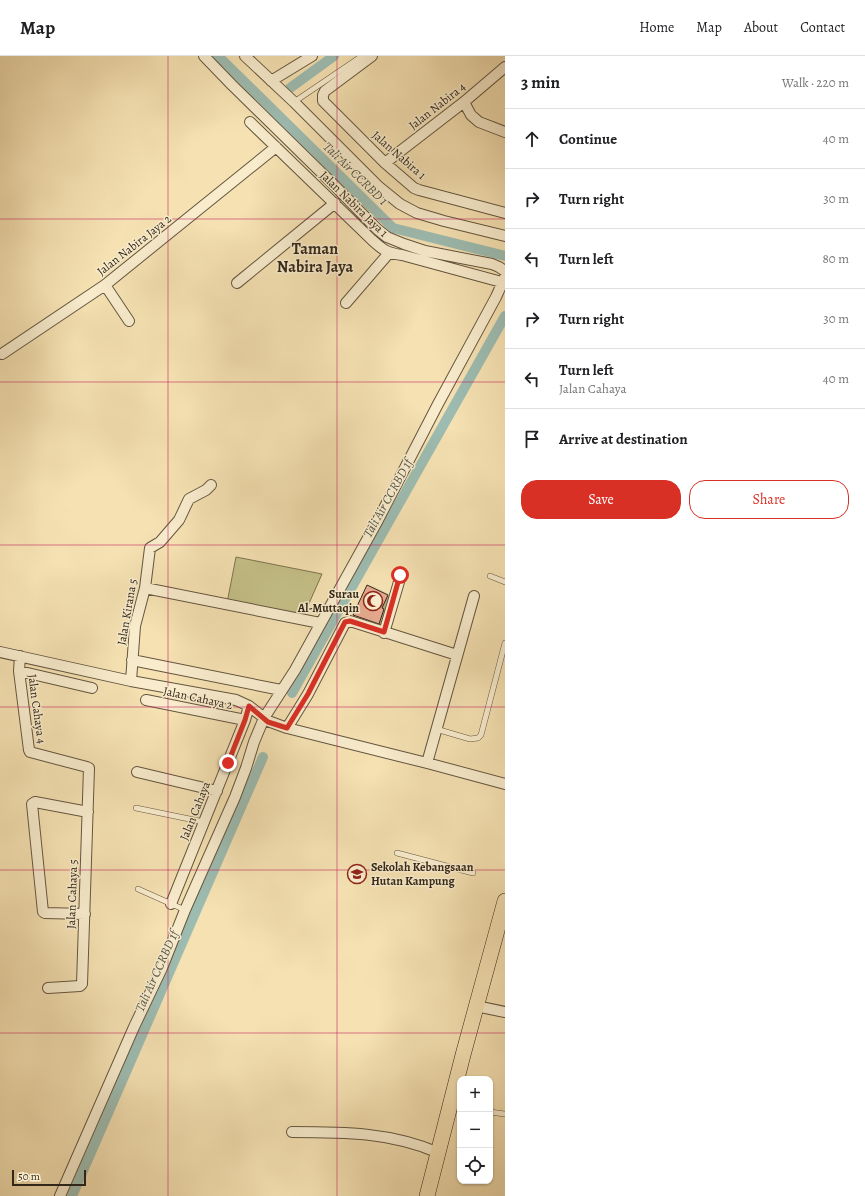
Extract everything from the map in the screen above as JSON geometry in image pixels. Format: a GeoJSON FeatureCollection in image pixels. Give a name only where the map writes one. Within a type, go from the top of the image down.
{"type":"FeatureCollection","features":[{"type":"Feature","properties":{"kind":"main road"},"geometry":{"type":"LineString","coordinates":[[427,1196],[453,1107],[476,1006],[505,901]]}},
{"type":"Feature","properties":{"kind":"street"},"geometry":{"type":"LineString","coordinates":[[204,56],[377,229],[387,237],[425,250],[492,264],[505,271]]}},
{"type":"Feature","properties":{"kind":"street"},"geometry":{"type":"LineString","coordinates":[[245,56],[294,102],[379,187],[400,204],[417,213],[438,220],[505,236]]}},
{"type":"Feature","properties":{"kind":"street"},"geometry":{"type":"LineString","coordinates":[[271,80],[312,56]]}},
{"type":"Feature","properties":{"kind":"street","name":"Jalan Nabira 1"},"geometry":{"type":"LineString","coordinates":[[372,56],[325,91],[322,95],[323,101],[385,163],[409,184],[419,190],[505,213]]}},
{"type":"Feature","properties":{"kind":"street","name":"Jalan Nabira 4"},"geometry":{"type":"LineString","coordinates":[[385,163],[464,102],[501,76],[505,67]]}},
{"type":"Feature","properties":{"kind":"street"},"geometry":{"type":"LineString","coordinates":[[464,102],[471,115],[479,122],[505,132]]}},
{"type":"Feature","properties":{"kind":"street","name":"Jalan Nabira Jaya 1"},"geometry":{"type":"LineString","coordinates":[[250,122],[380,247],[389,253],[504,281]]}},
{"type":"Feature","properties":{"kind":"street","name":"Jalan Nabira Jaya 2"},"geometry":{"type":"LineString","coordinates":[[2,354],[105,285],[276,147]]}},
{"type":"Feature","properties":{"kind":"street"},"geometry":{"type":"LineString","coordinates":[[237,283],[334,203]]}},
{"type":"Feature","properties":{"kind":"street"},"geometry":{"type":"LineString","coordinates":[[346,303],[389,253]]}},
{"type":"Feature","properties":{"kind":"street"},"geometry":{"type":"LineString","coordinates":[[60,1196],[134,1027],[162,968],[185,910],[235,797],[264,718],[295,670],[320,622],[378,520],[504,281]]}},
{"type":"Feature","properties":{"kind":"street"},"geometry":{"type":"LineString","coordinates":[[105,285],[129,321]]}},
{"type":"Feature","properties":{"kind":"street","name":"Jalan Kirana 5"},"geometry":{"type":"LineString","coordinates":[[131,681],[135,626],[145,588],[150,548],[160,542],[179,520],[188,499],[206,490],[211,485]]}},
{"type":"Feature","properties":{"kind":"street"},"geometry":{"type":"LineString","coordinates":[[384,632],[400,575]]}},
{"type":"Feature","properties":{"kind":"street"},"geometry":{"type":"LineString","coordinates":[[145,588],[320,622]]}},
{"type":"Feature","properties":{"kind":"street"},"geometry":{"type":"LineString","coordinates":[[427,763],[474,596]]}},
{"type":"Feature","properties":{"kind":"street"},"geometry":{"type":"LineString","coordinates":[[287,728],[308,694],[345,622],[350,621],[457,655]]}},
{"type":"Feature","properties":{"kind":"street"},"geometry":{"type":"LineString","coordinates":[[0,652],[131,681],[236,700],[249,706],[268,722],[287,728],[505,784]]}},
{"type":"Feature","properties":{"kind":"street","name":"Jalan Cahaya 4"},"geometry":{"type":"LineString","coordinates":[[20,656],[19,671],[30,752],[89,768]]}},
{"type":"Feature","properties":{"kind":"street"},"geometry":{"type":"LineString","coordinates":[[132,660],[281,690]]}},
{"type":"Feature","properties":{"kind":"street"},"geometry":{"type":"LineString","coordinates":[[19,671],[92,688]]}},
{"type":"Feature","properties":{"kind":"street","name":"Jalan Cahaya 2"},"geometry":{"type":"LineString","coordinates":[[146,700],[245,720]]}},
{"type":"Feature","properties":{"kind":"street","name":"Jalan Cahaya"},"geometry":{"type":"LineString","coordinates":[[171,904],[245,720],[249,706]]}},
{"type":"Feature","properties":{"kind":"street","name":"Jalan Cahaya 5"},"geometry":{"type":"LineString","coordinates":[[48,988],[82,985],[89,768]]}},
{"type":"Feature","properties":{"kind":"street"},"geometry":{"type":"LineString","coordinates":[[137,772],[217,791]]}},
{"type":"Feature","properties":{"kind":"street"},"geometry":{"type":"LineString","coordinates":[[85,914],[43,912],[32,804],[35,802],[88,812]]}},
{"type":"Feature","properties":{"kind":"street"},"geometry":{"type":"LineString","coordinates":[[476,1006],[505,1012]]}},
{"type":"Feature","properties":{"kind":"street"},"geometry":{"type":"LineString","coordinates":[[292,1132],[326,1132],[381,1136],[410,1142],[439,1153]]}},
{"type":"Feature","properties":{"kind":"lane"},"geometry":{"type":"LineString","coordinates":[[294,102],[362,56]]}},
{"type":"Feature","properties":{"kind":"lane"},"geometry":{"type":"LineString","coordinates":[[490,576],[505,582]]}},
{"type":"Feature","properties":{"kind":"lane"},"geometry":{"type":"LineString","coordinates":[[436,729],[470,739],[478,738],[481,735],[505,643]]}},
{"type":"Feature","properties":{"kind":"lane"},"geometry":{"type":"LineString","coordinates":[[136,808],[204,822]]}},
{"type":"Feature","properties":{"kind":"lane"},"geometry":{"type":"LineString","coordinates":[[397,853],[473,873]]}},
{"type":"Feature","properties":{"kind":"lane"},"geometry":{"type":"LineString","coordinates":[[138,889],[185,910]]}},
{"type":"Feature","properties":{"kind":"lane"},"geometry":{"type":"LineString","coordinates":[[493,1112],[505,1114]]}},
{"type":"Feature","properties":{"kind":"shaded area"},"geometry":{"type":"Polygon","coordinates":[[[236,557],[322,574],[303,617],[227,603],[236,557]]]}},
{"type":"Feature","properties":{"kind":"building","name":"Surau Al-Muttaqin"},"geometry":{"type":"Polygon","coordinates":[[[367,585],[388,595],[382,608],[384,609],[379,624],[353,615],[367,585]]]}},
{"type":"Feature","properties":{"kind":"waterway","name":"Tali Air CCRBD 1"},"geometry":{"type":"LineString","coordinates":[[218,56],[393,228],[505,256]]}},
{"type":"Feature","properties":{"kind":"waterway"},"geometry":{"type":"LineString","coordinates":[[290,88],[334,56]]}},
{"type":"Feature","properties":{"kind":"waterway","name":"Tali Air CCRBD 1f"},"geometry":{"type":"LineString","coordinates":[[292,693],[505,316]]}},
{"type":"Feature","properties":{"kind":"waterway","name":"Tali Air CCRBD 1f"},"geometry":{"type":"LineString","coordinates":[[72,1196],[263,757]]}},
{"type":"Feature","properties":{"kind":"place","name":"Surau Al-Muttaqin"},"geometry":{"type":"Point","coordinates":[373,601]}},
{"type":"Feature","properties":{"kind":"place","name":"Sekolah Kebangsaan Hutan Kampung"},"geometry":{"type":"Point","coordinates":[357,874]}},
{"type":"Feature","properties":{"kind":"district","name":"Taman Nabira Jaya"},"geometry":{"type":"Point","coordinates":[315,257]}},
{"type":"Feature","properties":{"kind":"route"},"geometry":{"type":"LineString","coordinates":[[228,763],[249,706],[268,722],[287,728],[308,694],[345,622],[350,621],[384,632],[400,575]]}}]}
